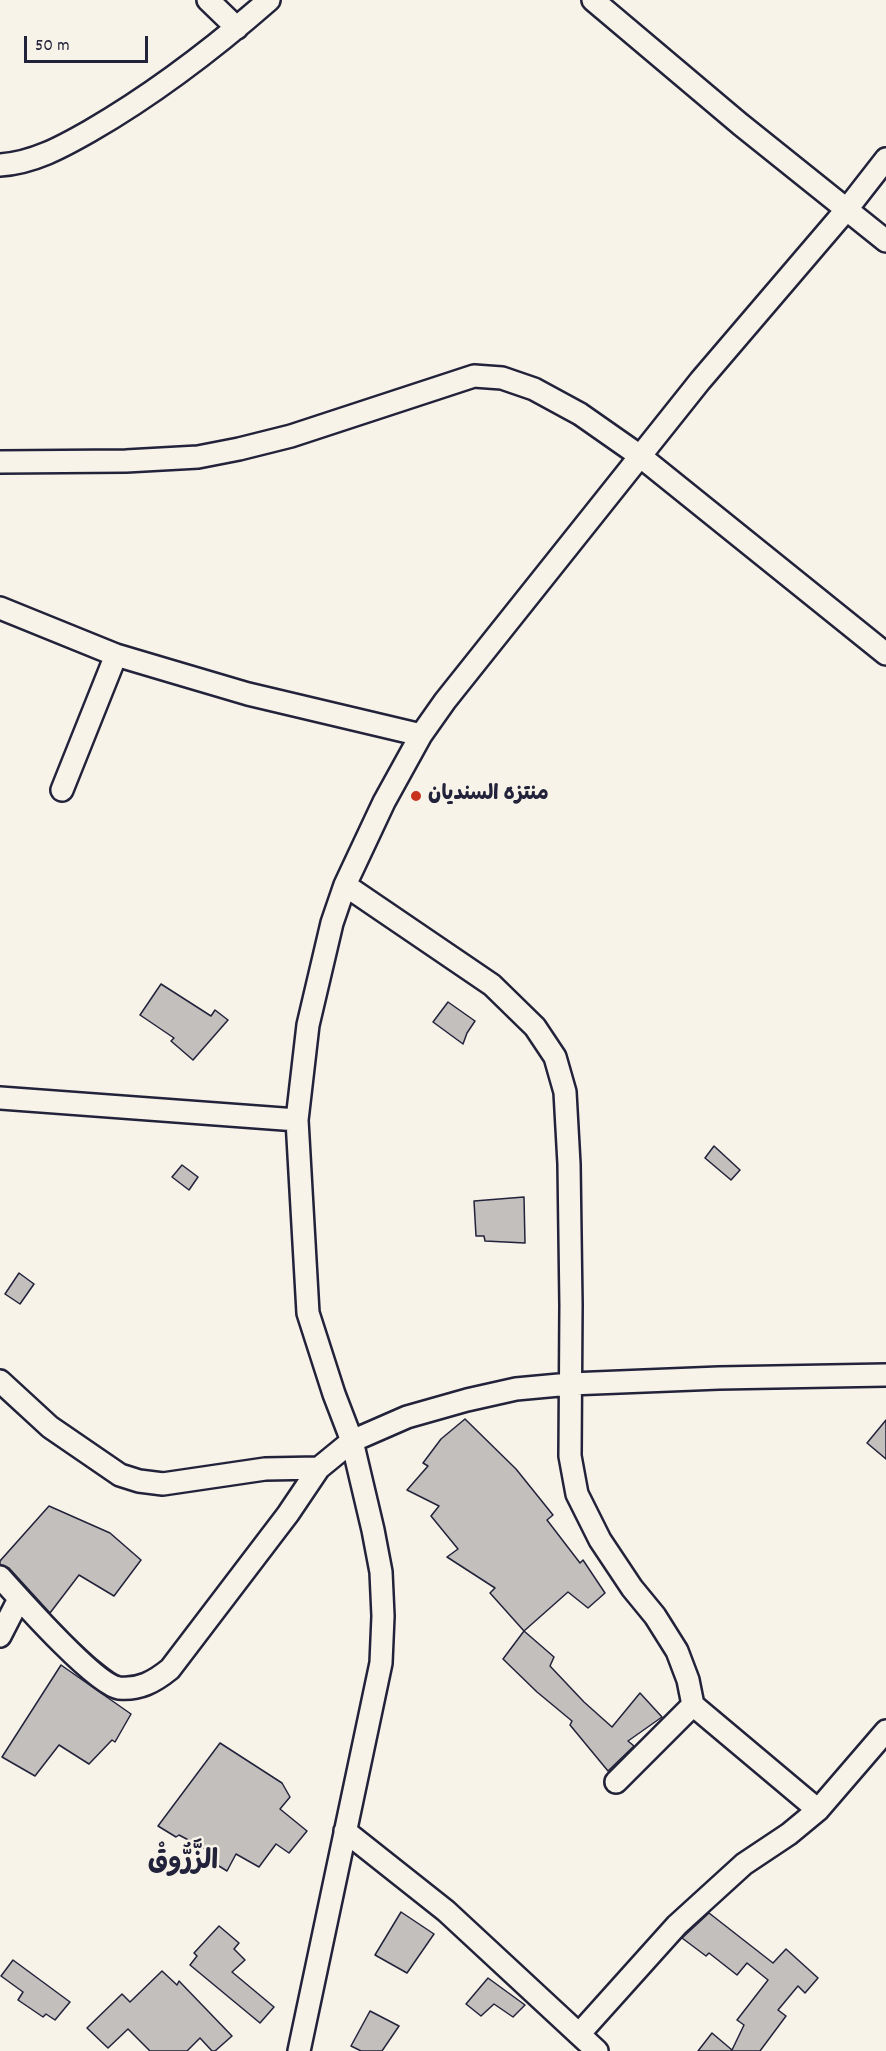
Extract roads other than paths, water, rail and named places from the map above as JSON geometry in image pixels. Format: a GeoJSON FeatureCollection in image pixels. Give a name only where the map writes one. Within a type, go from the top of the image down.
{"type":"FeatureCollection","features":[{"type":"Feature","properties":{"kind":"street"},"geometry":{"type":"LineString","coordinates":[[208,0],[237,28]]}},
{"type":"Feature","properties":{"kind":"street"},"geometry":{"type":"LineString","coordinates":[[0,165],[55,151],[112,118],[170,80],[269,0]]}},
{"type":"Feature","properties":{"kind":"street"},"geometry":{"type":"LineString","coordinates":[[593,0],[740,124],[886,241]]}},
{"type":"Feature","properties":{"kind":"street"},"geometry":{"type":"LineString","coordinates":[[299,2051],[381,1662],[383,1616],[379,1562],[352,1441],[308,1313],[297,1120],[308,1025],[332,923],[345,885],[384,802],[421,735],[469,669],[640,456],[782,283],[847,209],[886,159]]}},
{"type":"Feature","properties":{"kind":"street"},"geometry":{"type":"LineString","coordinates":[[0,462],[126,461],[198,457],[291,436],[474,376],[502,378],[534,389],[580,414],[640,456],[886,654]]}},
{"type":"Feature","properties":{"kind":"street"},"geometry":{"type":"LineString","coordinates":[[0,608],[116,655],[248,694],[421,735]]}},
{"type":"Feature","properties":{"kind":"street"},"geometry":{"type":"LineString","coordinates":[[62,790],[116,655]]}},
{"type":"Feature","properties":{"kind":"street"},"geometry":{"type":"LineString","coordinates":[[345,885],[492,985],[535,1027],[555,1057],[565,1092],[569,1164],[570,1456],[577,1494],[600,1540],[632,1588],[655,1616],[677,1652],[688,1680],[693,1705],[818,1810]]}},
{"type":"Feature","properties":{"kind":"street"},"geometry":{"type":"LineString","coordinates":[[0,1098],[297,1120]]}},
{"type":"Feature","properties":{"kind":"street"},"geometry":{"type":"LineString","coordinates":[[0,1577],[94,1674],[116,1688],[135,1687],[153,1682],[170,1669],[288,1514],[319,1468],[352,1441],[407,1417],[516,1389],[570,1384],[719,1378],[886,1376]]}},
{"type":"Feature","properties":{"kind":"street"},"geometry":{"type":"LineString","coordinates":[[0,1381],[50,1427],[120,1475],[139,1481],[163,1484],[265,1469],[319,1468]]}},
{"type":"Feature","properties":{"kind":"street"},"geometry":{"type":"LineString","coordinates":[[0,1636],[19,1599]]}},
{"type":"Feature","properties":{"kind":"street"},"geometry":{"type":"LineString","coordinates":[[616,1782],[693,1705]]}},
{"type":"Feature","properties":{"kind":"street"},"geometry":{"type":"LineString","coordinates":[[580,2033],[677,1925],[744,1864],[789,1834],[818,1810],[886,1731]]}},
{"type":"Feature","properties":{"kind":"street"},"geometry":{"type":"LineString","coordinates":[[345,1831],[446,1911],[597,2051]]}},
{"type":"Feature","properties":{"kind":"place","name":"منتزه السنديان"},"geometry":{"type":"Point","coordinates":[416,796]}},
{"type":"Feature","properties":{"kind":"district","name":"الزَّرُّوقْ"},"geometry":{"type":"Point","coordinates":[183,1864]}}]}
